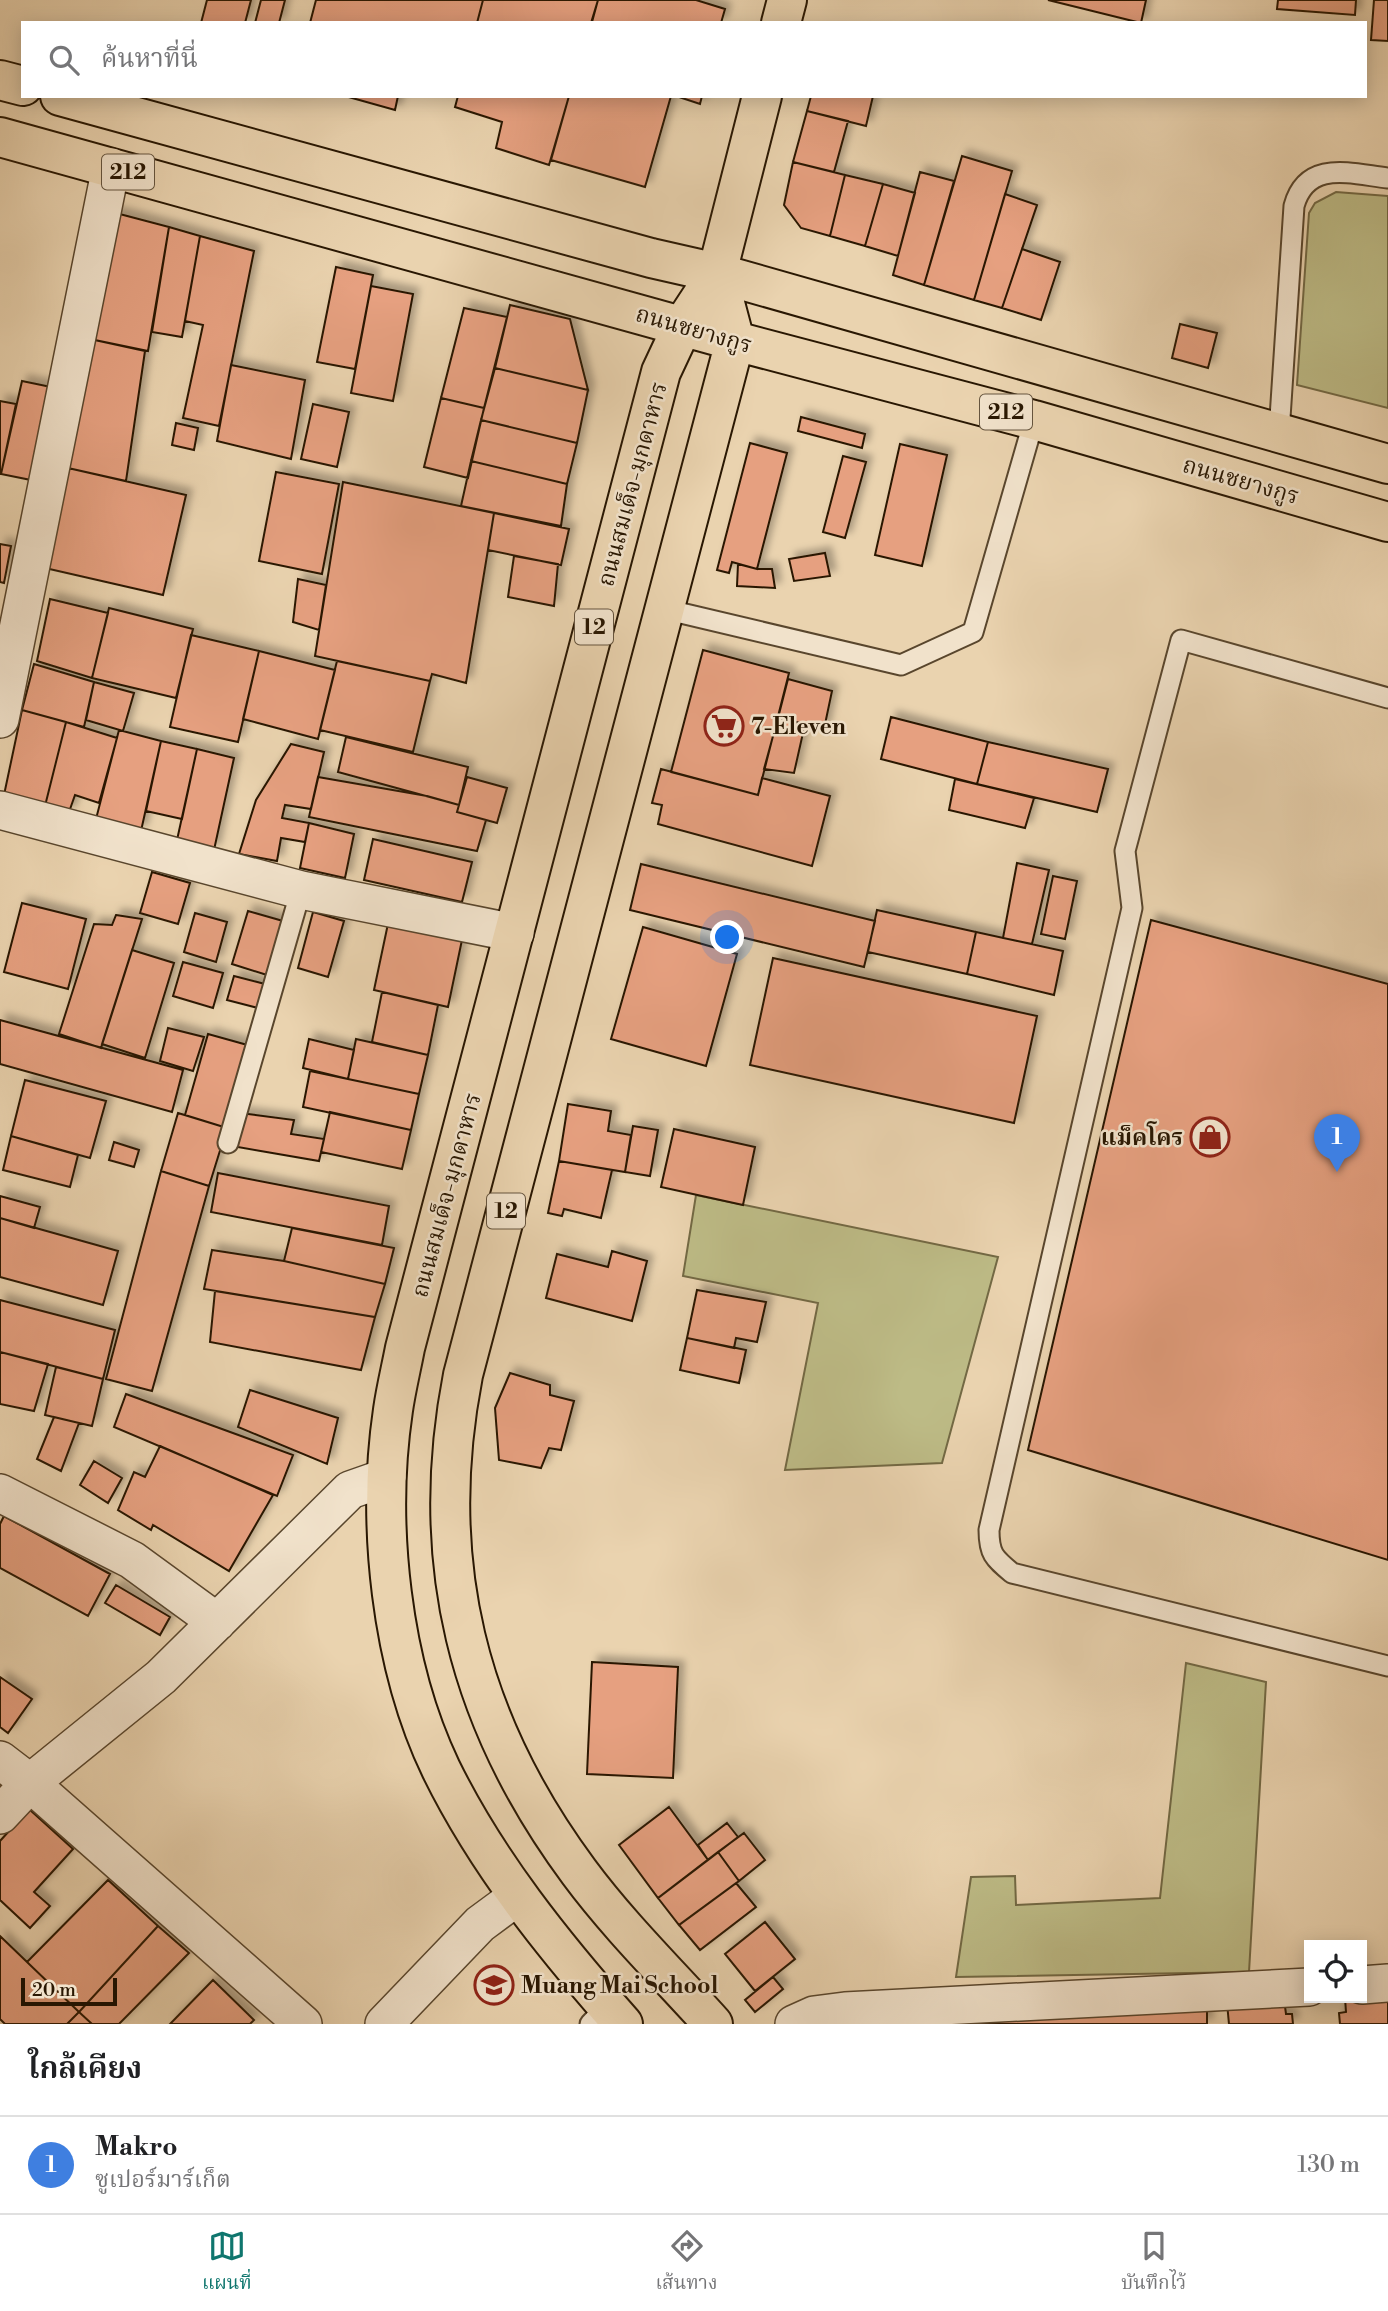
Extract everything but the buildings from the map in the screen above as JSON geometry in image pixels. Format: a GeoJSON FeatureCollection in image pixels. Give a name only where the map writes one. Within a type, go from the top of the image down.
{"type":"FeatureCollection","features":[{"type":"Feature","properties":{"kind":"main road"},"geometry":{"type":"LineString","coordinates":[[782,21],[787,0]]}},
{"type":"Feature","properties":{"kind":"main road"},"geometry":{"type":"LineString","coordinates":[[0,80],[21,85]]}},
{"type":"Feature","properties":{"kind":"main road","name":"212"},"geometry":{"type":"LineString","coordinates":[[67,98],[651,258],[717,273],[1388,464]]}},
{"type":"Feature","properties":{"kind":"main road"},"geometry":{"type":"LineString","coordinates":[[734,341],[717,273],[761,98]]}},
{"type":"Feature","properties":{"kind":"main road","name":"ถนนชยางกูร"},"geometry":{"type":"LineString","coordinates":[[0,137],[734,341],[1034,420],[1388,522]]}},
{"type":"Feature","properties":{"kind":"main road","name":"ถนนสมเด็จ-มุกดาหาร"},"geometry":{"type":"LineString","coordinates":[[606,2018],[518,1896],[473,1828],[441,1768],[415,1700],[398,1639],[389,1560],[387,1477],[393,1411],[405,1348],[661,372],[683,326],[717,273]]}},
{"type":"Feature","properties":{"kind":"main road","name":"12"},"geometry":{"type":"LineString","coordinates":[[713,2024],[580,1874],[527,1793],[482,1699],[466,1641],[450,1533],[453,1436],[463,1375],[734,341]]}},
{"type":"Feature","properties":{"kind":"street"},"geometry":{"type":"LineString","coordinates":[[0,719],[111,167]]}},
{"type":"Feature","properties":{"kind":"street"},"geometry":{"type":"LineString","coordinates":[[0,810],[301,890],[515,933]]}},
{"type":"Feature","properties":{"kind":"street"},"geometry":{"type":"LineString","coordinates":[[0,1815],[30,1783],[161,1677],[350,1490],[387,1477]]}},
{"type":"Feature","properties":{"kind":"street"},"geometry":{"type":"LineString","coordinates":[[0,1493],[132,1560],[217,1622]]}},
{"type":"Feature","properties":{"kind":"street"},"geometry":{"type":"LineString","coordinates":[[0,1760],[30,1783],[303,2024]]}},
{"type":"Feature","properties":{"kind":"street"},"geometry":{"type":"LineString","coordinates":[[384,2024],[480,1924],[518,1896]]}},
{"type":"Feature","properties":{"kind":"street"},"geometry":{"type":"LineString","coordinates":[[1367,1985],[1388,1983]]}},
{"type":"Feature","properties":{"kind":"street"},"geometry":{"type":"LineString","coordinates":[[794,2024],[814,2015],[845,2011],[1304,1987]]}},
{"type":"Feature","properties":{"kind":"lane"},"geometry":{"type":"LineString","coordinates":[[1279,433],[1297,194],[1304,184],[1326,173],[1388,178]]}},
{"type":"Feature","properties":{"kind":"lane"},"geometry":{"type":"LineString","coordinates":[[664,609],[901,665],[973,632],[1034,420]]}},
{"type":"Feature","properties":{"kind":"lane"},"geometry":{"type":"LineString","coordinates":[[1388,698],[1181,640],[1125,851],[1132,908],[989,1530],[989,1548],[997,1560],[1012,1573],[1388,1666]]}},
{"type":"Feature","properties":{"kind":"lane"},"geometry":{"type":"LineString","coordinates":[[228,1143],[301,890]]}},
{"type":"Feature","properties":{"kind":"shaded area"},"geometry":{"type":"Polygon","coordinates":[[[1336,192],[1388,196],[1388,408],[1297,385],[1309,213],[1315,203],[1336,192]]]}},
{"type":"Feature","properties":{"kind":"shaded area"},"geometry":{"type":"Polygon","coordinates":[[[696,1195],[998,1257],[942,1463],[785,1470],[818,1303],[683,1276],[696,1195]]]}},
{"type":"Feature","properties":{"kind":"shaded area"},"geometry":{"type":"Polygon","coordinates":[[[1186,1663],[1266,1682],[1249,1972],[956,1977],[971,1877],[1015,1876],[1016,1905],[1160,1898],[1186,1663]]]}},
{"type":"Feature","properties":{"kind":"place","name":"7-Eleven"},"geometry":{"type":"Point","coordinates":[724,726]}},
{"type":"Feature","properties":{"kind":"place","name":"แม็คโคร"},"geometry":{"type":"Point","coordinates":[1210,1137]}},
{"type":"Feature","properties":{"kind":"place","name":"Makro"},"geometry":{"type":"Point","coordinates":[1337,1172]}},
{"type":"Feature","properties":{"kind":"place","name":"Muang Mai School"},"geometry":{"type":"Point","coordinates":[494,1985]}}]}
